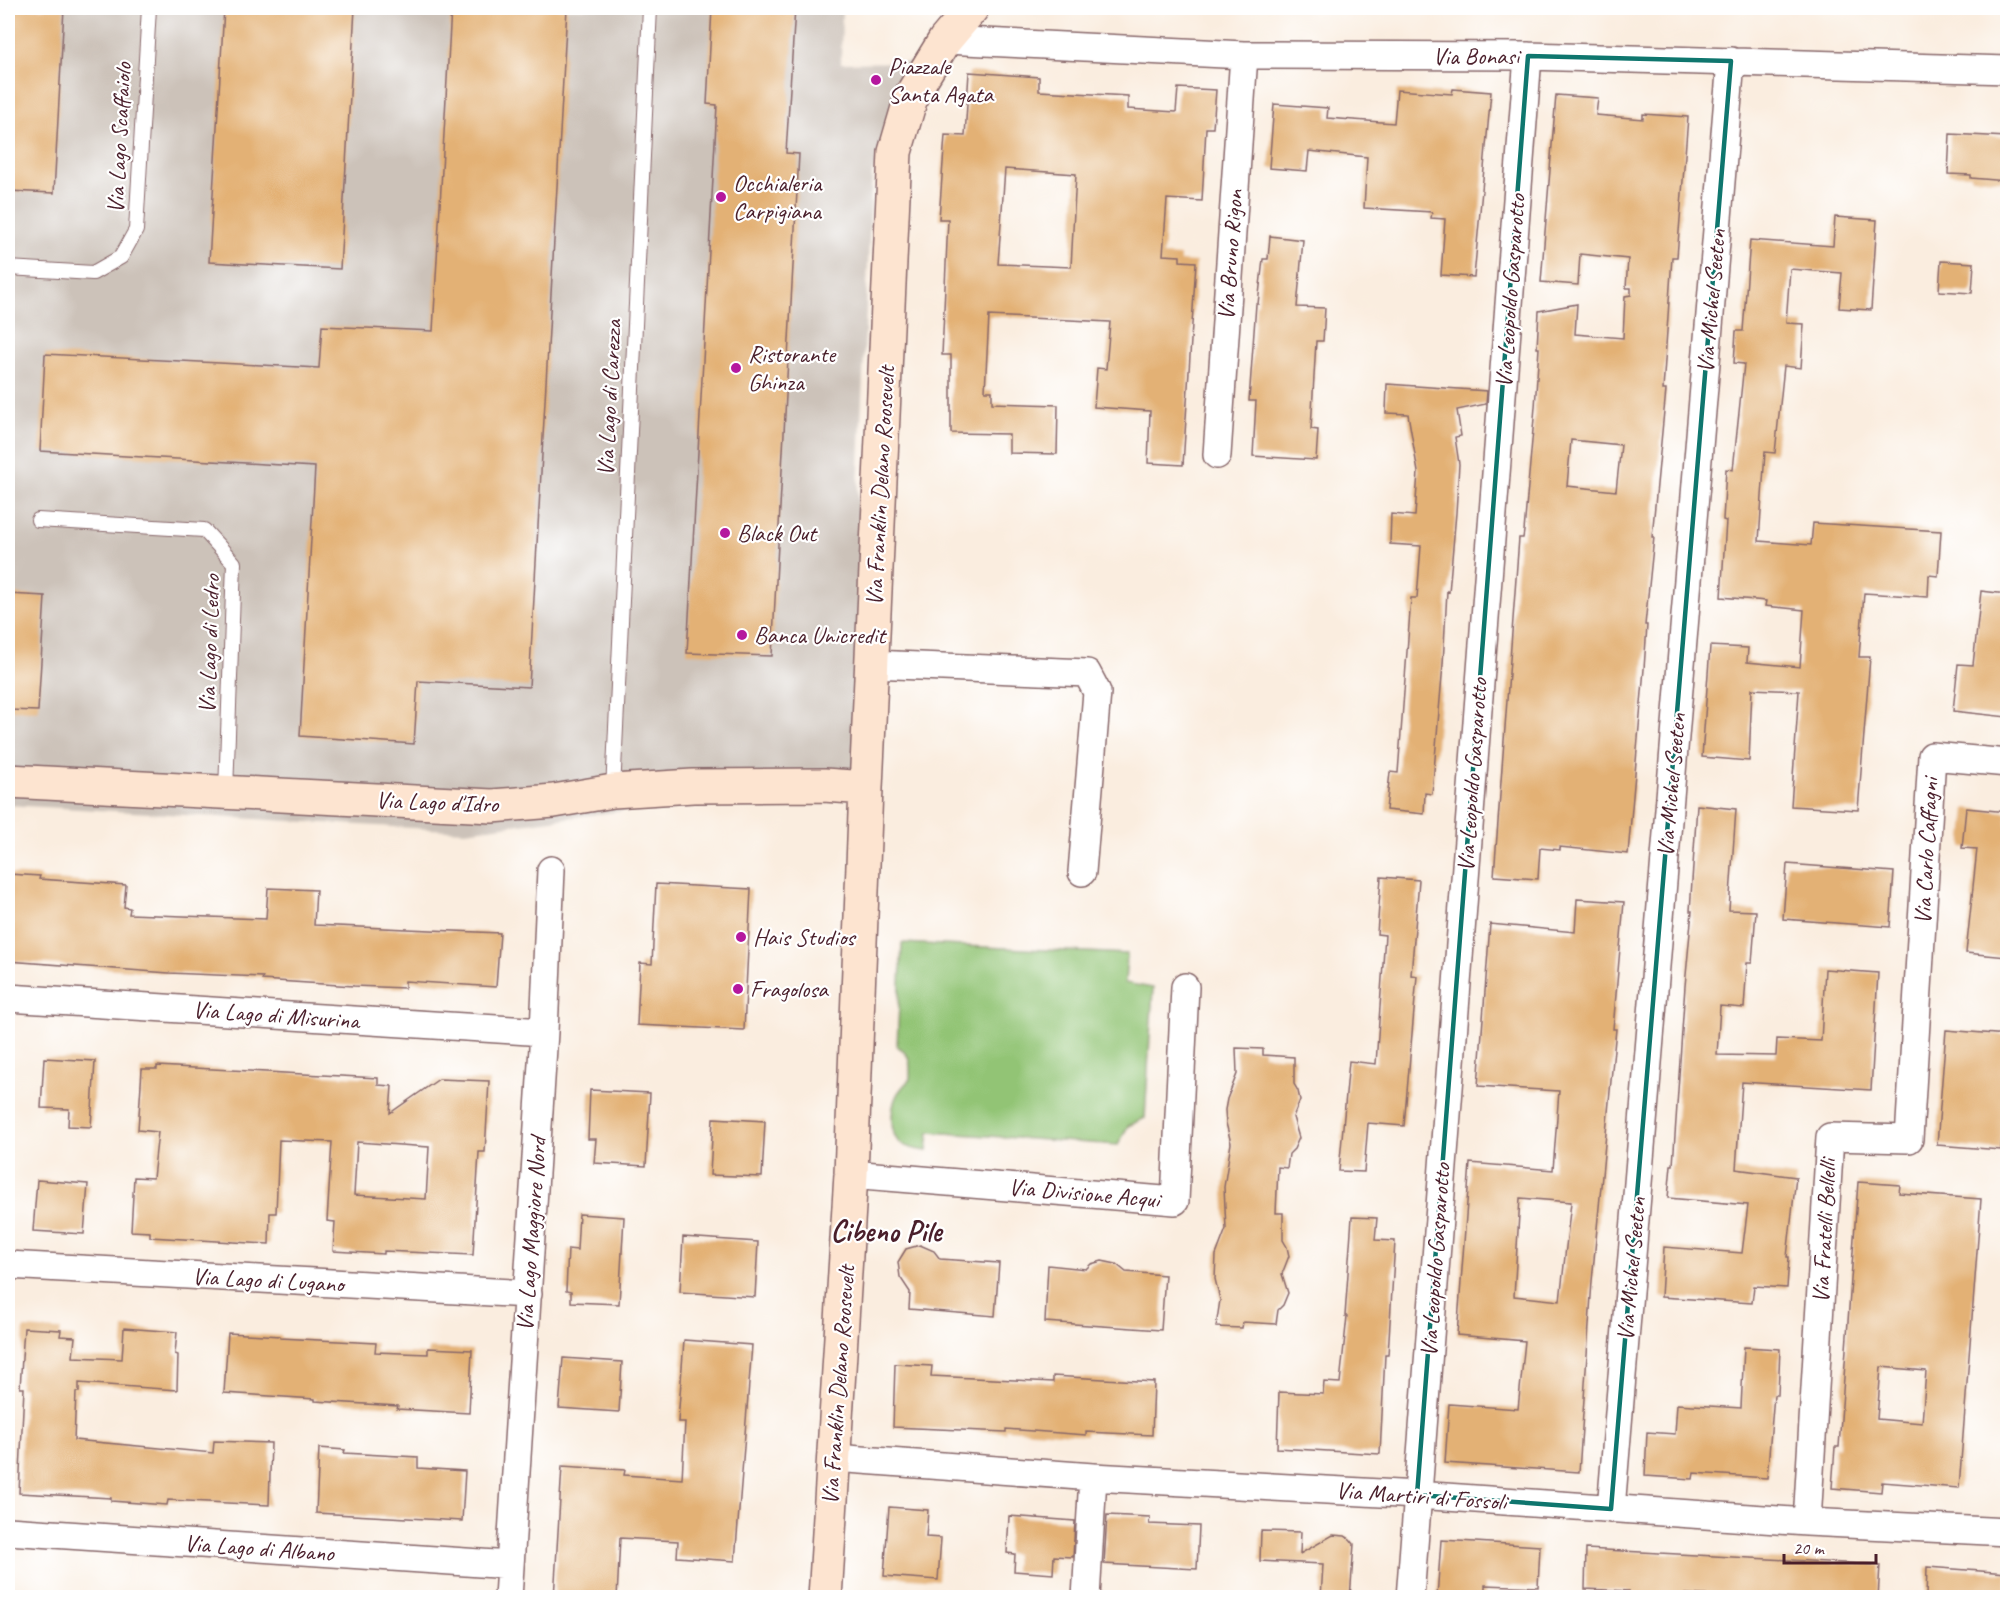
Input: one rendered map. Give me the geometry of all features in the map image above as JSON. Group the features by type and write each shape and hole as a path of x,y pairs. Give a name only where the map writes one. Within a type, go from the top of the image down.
{"main road":[{"name":"Via Franklin Delano Roosevelt","path":"825,1598 851,1174 895,152 912,94 945,40 972,8"},
{"name":"Via Lago d'Idro","path":"8,781 492,806 554,801 613,791 693,786 824,785 866,788"}],"street":[{"name":"Via Bonasi","path":"945,40 1244,55 1528,56 2007,70"},
{"name":"Via Bruno Rigon","path":"1216,454 1244,55"},
{"name":"Via Leopoldo Gasparotto","path":"1410,1598 1416,1495 1528,56"},
{"name":"Via Michel Seeten","path":"1611,1509 1731,61"},
{"path":"872,664 1087,673 1097,692 1082,872"},
{"name":"Via Carlo Caffagni","path":"1920,949 1932,756 2007,763"},
{"name":"Via Lago Maggiore Nord","path":"508,1598 544,1032 551,870"},
{"name":"Via Fratelli Bellelli","path":"1807,1522 1830,1137 1909,1139 1920,949"},
{"name":"Via Divisione Acqui","path":"851,1174 1175,1201 1185,987"},
{"name":"Via Lago di Misurina","path":"8,998 544,1032"},
{"name":"Via Lago di Lugano","path":"8,1265 528,1294"},
{"name":"Via Martiri di Fossoli","path":"834,1458 1093,1477 1416,1495 1807,1522 2007,1532"},
{"path":"1086,1598 1093,1477"},
{"name":"Via Lago di Albano","path":"8,1531 510,1565"}],"lane":[{"name":"Via Lago Scaffaiolo","path":"8,268 93,273 121,257 136,230 149,8"},
{"name":"Via Lago di Carezza","path":"613,791 650,8"},
{"name":"Via Lago di Ledro","path":"38,520 204,530 234,563 226,792"}],"highlighted area":[{"path":"1528,56 1731,61 1611,1509 1417,1495"}],"shaded area":[{"path":"8,8 842,8 841,63 917,62 872,173 858,489 866,788 824,785 465,831 8,805"}],"green space":[{"path":"902,943 1127,954 1125,983 1153,988 1145,1118 1128,1126 1118,1145 929,1132 927,1151 900,1143 896,1139 892,1126 893,1110 896,1096 910,1079 908,1056 897,1046"}],"building":[{"path":"8,8 64,8 54,193 8,191"},
{"path":"224,8 355,8 340,269 209,262"},
{"path":"451,8 567,8 529,687 418,681 414,744 300,736 315,467 40,451 45,354 319,368 322,326 433,331"},
{"path":"712,8 795,8 786,153 799,154 772,656 687,653 717,105 707,104"},
{"path":"969,72 1039,77 1039,91 1128,96 1128,109 1176,112 1178,88 1216,90 1213,128 1206,128 1202,201 1167,199 1163,255 1180,256 1180,261 1196,262 1183,465 1148,463 1150,411 1094,407 1097,368 1106,369 1110,322 989,316 985,391 992,391 992,403 1058,405 1057,454 1009,453 1009,434 951,433 951,355 942,355 948,219 939,219 945,135 965,136","holes":["1005,169 1076,174 1071,267 998,264"]},
{"path":"1453,89 1491,92 1474,277 1441,275 1445,219 1431,218 1432,212 1364,208 1367,157 1309,151 1307,171 1269,168 1274,104 1328,108 1327,118 1394,123 1397,90 1452,94"},
{"path":"1556,95 1598,98 1596,115 1643,119 1643,114 1688,117 1677,257 1672,257 1663,390 1666,390 1652,537 1654,537 1628,854 1560,847 1560,850 1540,848 1538,879 1494,876 1519,538 1523,538 1524,531 1535,407 1539,311 1577,304 1575,334 1623,338 1625,296 1631,295 1631,288 1626,288 1628,259 1580,254 1578,285 1541,282","holes":["1571,440 1621,445 1616,491 1567,486"]},
{"path":"1950,134 2007,137 2007,181 1948,174"},
{"path":"1835,217 1877,220 1871,310 1839,308 1842,273 1790,269 1786,323 1804,324 1801,368 1784,366 1775,453 1765,452 1759,541 1811,545 1813,523 1941,531 1938,576 1929,575 1928,597 1864,593 1859,657 1870,657 1858,810 1791,806 1799,691 1752,689 1749,761 1702,757 1710,646 1748,648 1747,662 1800,667 1804,610 1765,606 1766,601 1721,597 1726,521 1723,520 1726,469 1733,470 1744,364 1734,363 1736,331 1743,331 1750,240 1833,246"},
{"path":"1270,236 1303,240 1297,307 1325,308 1323,341 1316,341 1311,429 1318,430 1316,460 1253,456 1256,401 1249,401 1256,304 1258,304 1263,259 1268,259"},
{"path":"1941,261 1974,263 1972,293 1939,291"},
{"path":"1387,384 1487,391 1486,404 1457,410 1461,436 1455,437 1459,464 1456,513 1449,592 1447,591 1432,794 1425,793 1424,814 1386,810 1390,772 1398,773 1411,598 1417,598 1421,546 1390,544 1391,514 1415,516 1418,472 1408,414 1386,413"},
{"path":"1981,591 2007,594 2007,717 1953,711 1958,664 1973,665"},
{"path":"8,594 45,596 38,711 8,710"},
{"path":"1697,805 1736,809 1729,910 1756,911 1752,963 1747,963 1744,1008 1720,1006 1717,1055 1776,1056 1777,1039 1821,1041 1825,969 1878,973 1871,1090 1742,1082 1736,1169 1796,1177 1787,1257 1789,1257 1787,1288 1754,1286 1752,1303 1661,1297 1664,1247 1742,1253 1748,1205 1668,1198 1671,1165 1673,1165 1692,911 1690,911"},
{"path":"1966,808 2007,812 2007,957 1966,953 1977,849 1962,848"},
{"path":"1787,864 1894,872 1890,927 1783,919"},
{"path":"8,874 40,876 39,879 126,885 124,907 130,908 129,914 266,919 268,888 316,890 314,925 500,933 496,987 405,981 405,988 354,986 262,980 263,977 169,973 8,961"},
{"path":"1381,877 1419,880 1411,975 1417,976 1404,1126 1368,1123 1364,1172 1339,1171 1349,1061 1376,1064 1385,935 1377,934"},
{"path":"656,884 751,889 744,1030 637,1025 640,963 652,964"},
{"path":"1577,899 1624,902 1613,1029 1616,1029 1592,1281 1579,1472 1445,1463 1449,1404 1518,1409 1525,1341 1457,1335 1470,1163 1553,1170 1559,1091 1478,1086 1490,924 1575,932","holes":["1520,1198 1571,1202 1560,1301 1514,1296"]},
{"path":"1946,1030 2007,1035 2001,1150 1937,1145"},
{"path":"1236,1048 1263,1049 1263,1055 1294,1057 1294,1084 1300,1100 1293,1117 1299,1138 1289,1154 1287,1168 1278,1167 1276,1213 1283,1213 1283,1240 1289,1256 1282,1274 1288,1293 1278,1310 1276,1324 1243,1322 1242,1328 1216,1327 1220,1300 1215,1279 1216,1255 1226,1229 1224,1187 1231,1143 1225,1110 1237,1074"},
{"path":"44,1058 95,1061 91,1127 68,1126 69,1109 41,1108"},
{"path":"157,1066 378,1078 378,1085 392,1086 390,1113 439,1079 489,1081 485,1152 479,1152 473,1255 333,1251 335,1222 327,1221 332,1142 279,1140 276,1213 270,1213 269,1244 150,1237 150,1232 131,1231 134,1177 153,1178 158,1132 138,1130 142,1069 157,1069","holes":["357,1142 429,1147 426,1199 354,1195"]},
{"path":"590,1090 650,1093 646,1166 594,1163 596,1139 588,1139"},
{"path":"713,1118 765,1121 762,1177 710,1175"},
{"path":"37,1180 88,1184 84,1234 33,1231"},
{"path":"1858,1182 1900,1185 1899,1193 1981,1199 1959,1488 1882,1482 1881,1492 1832,1488 1835,1447 1839,1447","holes":["1881,1367 1926,1371 1922,1423 1877,1419"]},
{"path":"579,1214 624,1217 619,1304 571,1302 571,1292 566,1291 568,1249 577,1250"},
{"path":"1352,1217 1377,1218 1375,1240 1395,1241 1388,1355 1385,1355 1380,1454 1277,1448 1279,1392 1323,1394 1324,1382 1340,1383 1347,1316 1345,1316"},
{"path":"683,1237 758,1242 755,1297 680,1292"},
{"path":"920,1245 934,1251 940,1259 999,1263 995,1316 909,1309 910,1292 900,1277 898,1262 906,1249"},
{"path":"1102,1261 1116,1264 1126,1272 1165,1275 1161,1330 1045,1322 1048,1265 1086,1269 1091,1264"},
{"path":"24,1328 61,1330 60,1336 75,1337 73,1357 122,1359 124,1328 177,1332 175,1354 178,1355 177,1390 79,1383 79,1392 76,1392 74,1440 213,1453 214,1441 271,1443 269,1505 168,1500 167,1505 111,1501 111,1498 19,1493 24,1388 20,1388"},
{"path":"228,1333 376,1343 375,1352 428,1354 428,1348 472,1350 469,1413 397,1409 398,1406 224,1393"},
{"path":"684,1340 752,1345 735,1561 677,1557 678,1541 620,1538 617,1598 554,1598 562,1466 625,1470 624,1475 682,1479 685,1422 678,1422"},
{"path":"1744,1347 1780,1349 1778,1395 1774,1395 1767,1478 1694,1473 1693,1479 1645,1476 1647,1432 1675,1434 1677,1404 1741,1408"},
{"path":"563,1358 622,1362 619,1412 559,1408"},
{"path":"895,1364 932,1366 931,1376 1053,1382 1053,1376 1154,1382 1152,1435 1086,1432 1086,1435 1006,1429 1006,1432 893,1427"},
{"path":"319,1448 345,1450 344,1453 418,1457 418,1468 465,1471 462,1521 316,1513"},
{"path":"889,1507 928,1510 926,1537 941,1538 938,1580 884,1576"},
{"path":"1107,1515 1150,1517 1149,1524 1199,1526 1197,1569 1104,1564"},
{"path":"1009,1516 1075,1521 1073,1557 1054,1556 1053,1574 1014,1571 1015,1554 1007,1553"},
{"path":"1261,1531 1301,1532 1300,1554 1333,1535 1350,1539 1354,1544 1350,1598 1321,1598 1323,1564 1260,1561"},
{"path":"1441,1540 1540,1546 1538,1587 1485,1585 1485,1598 1437,1598"},
{"path":"1586,1549 1880,1565 1878,1598 1749,1598 1686,1594 1686,1598 1628,1598 1629,1591 1585,1589"},
{"path":"1927,1567 2007,1573 2007,1598 1926,1598"}],"place":[{"name":"Piazzale Santa Agata","path":"876,80"},
{"name":"Occhialeria Carpigiana","path":"721,197"},
{"name":"Ristorante Ghinza","path":"736,368"},
{"name":"Black Out","path":"725,533"},
{"name":"Banca Unicredit","path":"742,635"},
{"name":"Hais Studios","path":"741,937"},
{"name":"Fragolosa","path":"738,989"}],"district":[{"name":"Cibeno Pile","path":"886,1231"}]}
